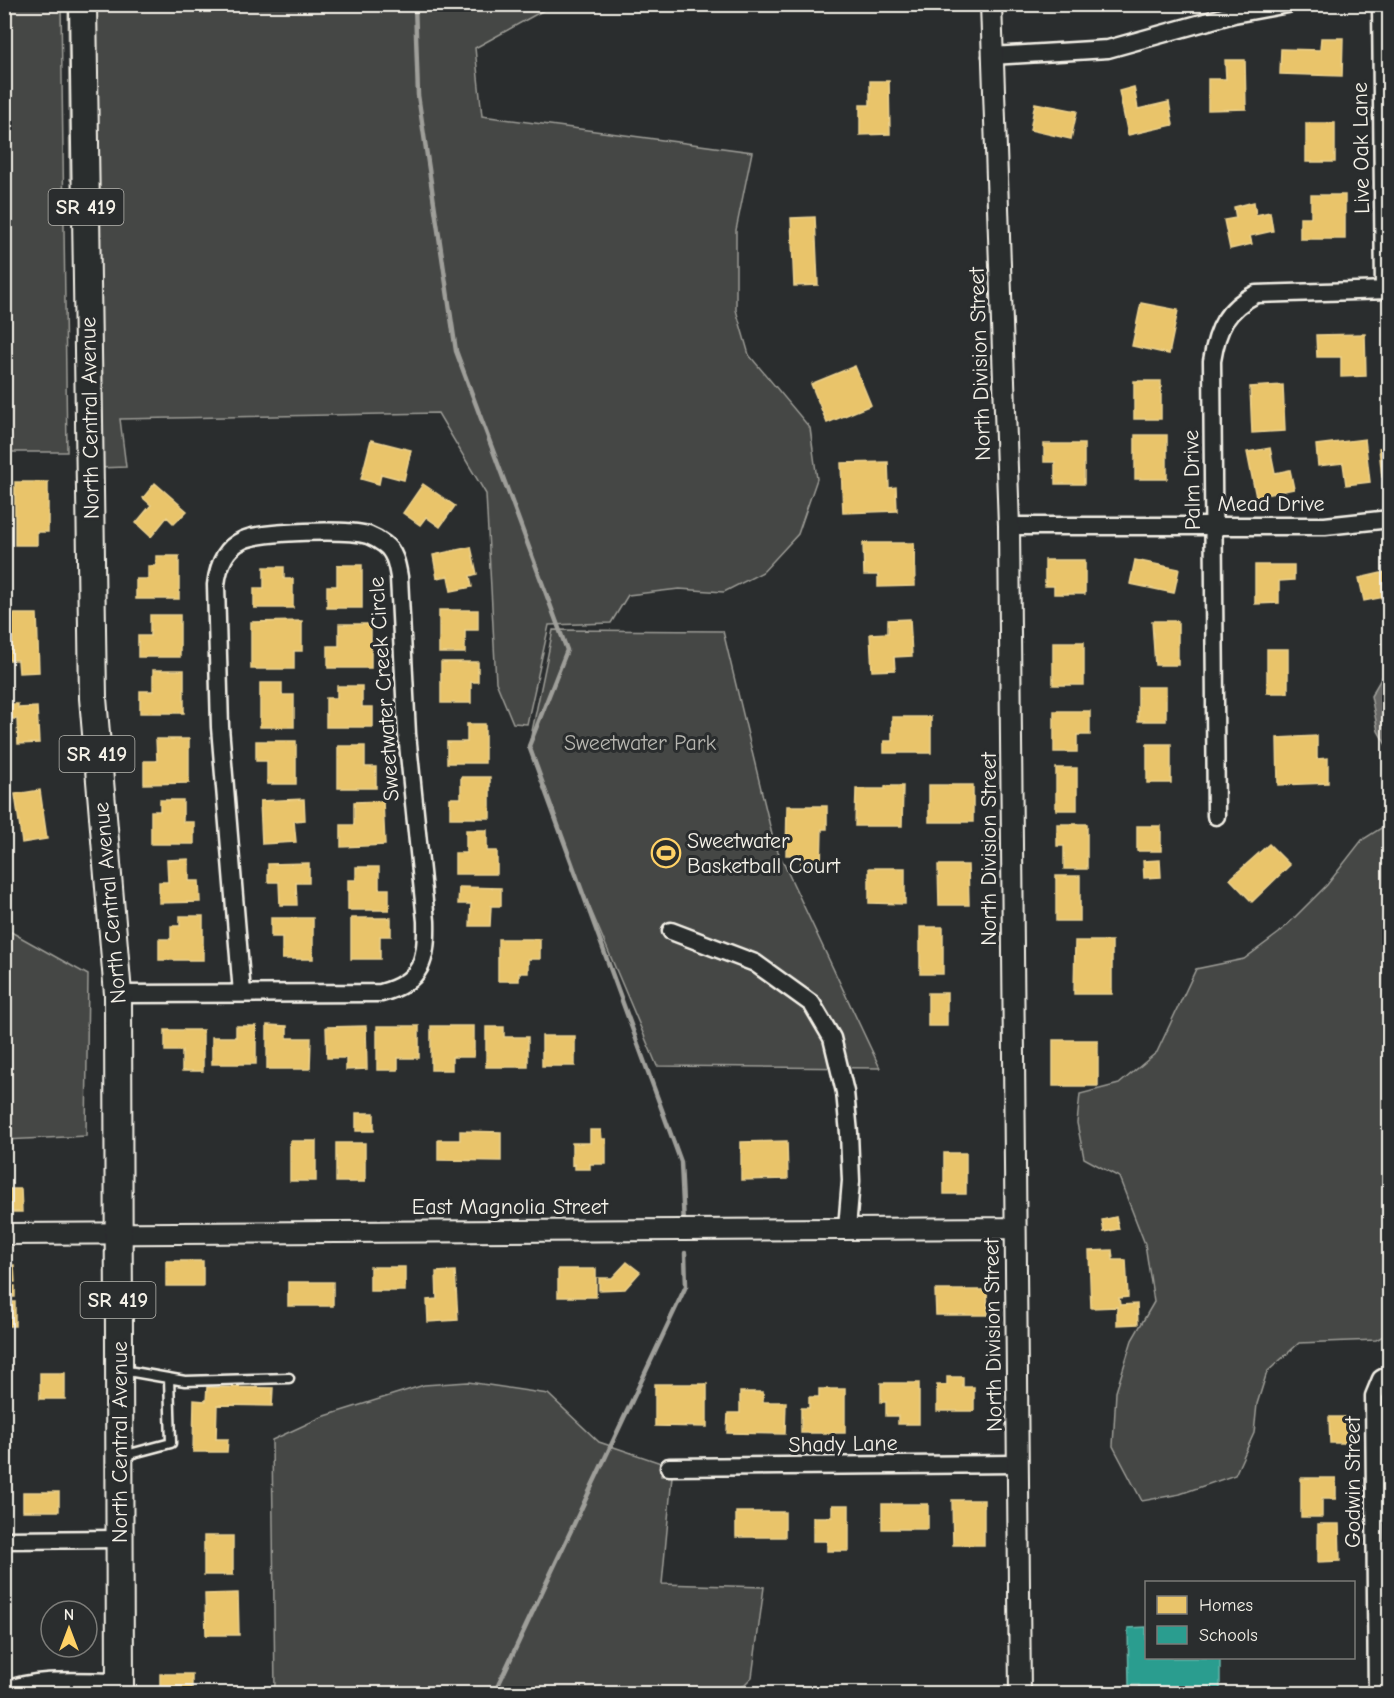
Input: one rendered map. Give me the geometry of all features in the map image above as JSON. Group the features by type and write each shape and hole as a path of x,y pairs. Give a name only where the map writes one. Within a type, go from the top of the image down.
{"main road":[{"name":"North Central Avenue","path":"83,4 93,698 118,994 120,1688"}],"street":[{"name":"North Division Street","path":"991,4 1009,526 1020,1694"},
{"path":"991,56 1108,49 1234,14 1288,4"},
{"name":"Live Oak Lane","path":"1381,4 1387,290"},
{"name":"Palm Drive","path":"1216,816 1212,361 1216,337 1227,316 1239,302 1256,294 1387,290"},
{"name":"Mead Drive","path":"1009,526 1326,526 1389,519"},
{"name":"Sweetwater Creek Circle","path":"118,994 381,993 399,988 413,977 423,961 427,944 426,921 407,734 399,577 395,559 387,546 370,536 262,534 241,540 228,551 218,567 216,585 220,728 242,993"},
{"path":"671,932 755,963 812,1004 832,1038 845,1092 851,1181 847,1228"},
{"name":"East Magnolia Street","path":"4,1234 118,1231 1015,1228"},
{"name":"Godwin Street","path":"1377,1694 1374,1396 1385,1376"},
{"name":"Shady Lane","path":"669,1467 1017,1464"},
{"path":"4,1540 120,1539"},
{"path":"4,1691 17,1686 48,1682 120,1688"}],"lane":[{"path":"118,1369 185,1381 289,1378"},
{"path":"119,1456 171,1443 169,1378"}],"green space":[{"path":"4,5 61,5 67,452 5,452"},
{"path":"68,5 75,5 75,181 70,180"},
{"path":"90,5 553,5 475,48 482,116 752,152 736,230 736,310 749,355 810,428 817,479 798,534 763,572 724,592 679,589 628,595 611,623 549,625 527,724 513,723 496,682 486,494 438,413 120,419 126,467 97,468"},
{"name":"Sweetwater Park","path":"553,630 723,631 774,843 880,1068 657,1066 579,882 529,746"},
{"path":"1389,823 1389,1333 1376,1340 1299,1343 1267,1372 1257,1404 1254,1433 1235,1475 1180,1494 1142,1501 1113,1446 1116,1392 1132,1340 1154,1302 1145,1244 1119,1177 1084,1158 1077,1123 1080,1094 1119,1084 1157,1052 1196,969 1244,959 1279,933 1327,885 1362,840"},
{"path":"4,928 88,975 86,1136 5,1140"},
{"path":"468,1382 548,1394 599,1442 661,1463 661,1476 672,1476 662,1584 764,1587 752,1677 735,1694 275,1693 272,1440 322,1417 424,1385"}],"shaded area":[{"path":"1389,665 1389,750 1378,731 1371,696"}],"building: Homes":[{"path":"1321,38 1343,38 1342,76 1280,74 1281,49 1320,50"},
{"path":"1225,60 1245,60 1246,109 1208,110 1208,79 1226,79"},
{"path":"870,81 889,81 890,134 860,135 860,105 870,105"},
{"path":"1134,87 1138,109 1169,102 1173,125 1128,135 1119,91"},
{"path":"1035,103 1077,111 1071,139 1030,130"},
{"path":"1306,123 1335,123 1335,162 1306,162"},
{"path":"1311,195 1345,195 1345,239 1300,239 1300,217 1311,217"},
{"path":"1254,202 1256,215 1270,212 1273,231 1250,236 1252,244 1230,249 1224,220 1236,218 1234,207"},
{"path":"815,217 818,285 794,286 791,218"},
{"path":"1141,303 1178,310 1169,354 1132,346"},
{"path":"1365,334 1366,376 1341,377 1341,357 1317,357 1316,335"},
{"path":"855,366 871,405 827,423 811,384"},
{"path":"1134,381 1161,381 1161,419 1134,419"},
{"path":"1283,385 1285,431 1252,433 1250,387"},
{"path":"1135,435 1167,435 1167,479 1135,479"},
{"path":"1365,439 1370,482 1346,485 1343,463 1318,466 1316,445"},
{"path":"371,440 411,450 404,480 381,474 379,484 361,479"},
{"path":"1044,444 1084,444 1084,484 1055,484 1055,462 1044,462"},
{"path":"1390,447 1390,477 1382,477 1379,448"},
{"path":"1270,448 1275,473 1290,470 1294,489 1256,497 1247,452"},
{"path":"888,462 889,488 896,487 897,511 843,513 841,463"},
{"path":"15,482 48,482 48,532 37,532 37,545 15,545"},
{"path":"155,483 187,511 174,524 167,517 151,537 136,523 151,505 143,498"},
{"path":"423,484 455,506 440,527 426,517 420,525 403,513"},
{"path":"863,543 914,543 915,586 878,587 878,575 864,575"},
{"path":"471,547 477,574 470,576 472,587 451,591 448,576 437,578 433,555"},
{"path":"156,556 179,556 179,599 136,599 136,579 148,579 148,566 156,566"},
{"path":"1045,560 1085,560 1085,594 1054,594 1054,586 1045,586"},
{"path":"1135,560 1179,569 1174,593 1130,584"},
{"path":"337,565 362,565 362,608 327,608 327,586 337,586"},
{"path":"1255,565 1294,565 1294,580 1279,581 1279,603 1255,604"},
{"path":"264,567 284,567 284,579 293,579 293,608 254,608 254,588 264,588"},
{"path":"1390,571 1390,596 1364,601 1359,578"},
{"path":"439,610 478,610 478,630 465,630 465,653 439,653"},
{"path":"13,614 37,614 39,672 19,673 18,660 4,660 4,625 13,624"},
{"path":"150,615 180,615 180,657 138,657 138,636 150,636"},
{"path":"910,619 912,656 894,657 895,670 872,671 870,634 888,633 888,620"},
{"path":"302,621 302,651 294,651 294,669 251,669 251,622"},
{"path":"1152,621 1178,621 1178,665 1155,665"},
{"path":"339,624 371,624 371,668 328,668 328,646 339,646"},
{"path":"1053,642 1084,642 1084,685 1053,685"},
{"path":"1267,649 1288,649 1288,693 1267,693"},
{"path":"441,662 478,662 478,682 471,682 471,703 441,703"},
{"path":"153,670 184,670 184,713 140,713 140,691 153,691"},
{"path":"260,683 282,683 282,695 294,695 294,727 260,727"},
{"path":"337,686 362,686 362,707 373,707 373,727 326,727 326,698 337,698"},
{"path":"1138,687 1166,687 1166,721 1138,721"},
{"path":"6,704 18,704 18,708 37,707 39,743 18,744 17,719 7,719"},
{"path":"1054,711 1090,711 1090,735 1077,735 1077,752 1054,752"},
{"path":"892,717 931,717 931,753 884,753 884,741 892,741"},
{"path":"467,724 485,724 485,763 447,763 447,742 467,742"},
{"path":"1317,736 1317,759 1328,758 1328,783 1278,785 1277,738"},
{"path":"156,739 189,739 189,783 144,784 144,761 157,761"},
{"path":"256,741 296,741 296,784 267,784 267,761 256,761"},
{"path":"1147,744 1171,744 1171,783 1147,783"},
{"path":"338,746 365,746 365,767 376,767 376,788 338,788"},
{"path":"1056,768 1077,768 1077,810 1056,810"},
{"path":"461,777 490,777 490,818 450,818 450,798 461,798"},
{"path":"929,785 973,785 973,822 929,822"},
{"path":"885,786 903,786 902,826 855,826 856,789 885,789"},
{"path":"40,790 47,839 22,843 15,794"},
{"path":"304,799 305,820 294,821 296,842 262,844 260,801"},
{"path":"160,800 183,800 183,822 194,822 194,844 151,844 151,811 160,811"},
{"path":"383,801 385,845 341,847 341,825 354,825 354,802"},
{"path":"787,806 827,806 827,829 822,829 821,868 801,868 801,855 786,855"},
{"path":"1057,824 1087,824 1087,869 1064,869 1064,846 1057,846"},
{"path":"1137,826 1161,826 1161,851 1137,851"},
{"path":"466,830 487,830 487,851 497,851 497,874 455,874 455,853 466,853"},
{"path":"1269,844 1290,865 1252,902 1230,879"},
{"path":"189,859 189,881 199,881 200,902 159,903 159,882 168,882 167,860"},
{"path":"1160,860 1161,877 1144,878 1143,861"},
{"path":"309,863 309,883 296,883 297,905 280,905 279,882 268,882 268,864"},
{"path":"938,865 968,865 969,905 939,905"},
{"path":"356,867 379,867 379,889 389,889 389,910 348,910 348,880 356,880"},
{"path":"869,868 905,868 905,904 869,903"},
{"path":"1056,876 1080,876 1080,921 1056,921"},
{"path":"459,887 501,888 501,906 491,906 490,926 470,926 471,904 458,904"},
{"path":"180,916 203,916 203,960 159,960 159,939 171,939 171,926 180,926"},
{"path":"271,918 313,918 313,959 282,959 282,937 271,937"},
{"path":"351,918 391,918 391,936 380,936 380,959 351,959"},
{"path":"920,927 943,927 943,974 920,974"},
{"path":"498,939 540,939 540,959 528,959 528,973 519,973 519,981 498,981"},
{"path":"1075,941 1112,941 1112,994 1074,994"},
{"path":"928,993 947,993 947,1026 928,1026"},
{"path":"267,1025 287,1026 287,1038 311,1038 310,1069 267,1069"},
{"path":"236,1026 256,1026 256,1064 212,1064 212,1037 236,1037"},
{"path":"366,1026 367,1069 346,1070 346,1058 327,1058 326,1027"},
{"path":"377,1026 419,1026 419,1058 398,1058 398,1070 377,1070"},
{"path":"431,1026 474,1026 474,1057 452,1057 452,1070 431,1070"},
{"path":"486,1027 504,1027 504,1037 528,1037 528,1067 486,1067"},
{"path":"165,1030 203,1030 203,1071 182,1071 182,1051 165,1051"},
{"path":"542,1036 575,1036 575,1066 542,1066"},
{"path":"1053,1040 1098,1040 1098,1086 1053,1086"},
{"path":"356,1113 374,1113 374,1131 356,1131"},
{"path":"590,1130 601,1130 602,1139 606,1139 606,1164 590,1164 590,1169 575,1169 575,1164 572,1165 572,1143 590,1143"},
{"path":"460,1131 501,1132 501,1161 438,1160 438,1140 460,1140"},
{"path":"290,1141 316,1141 316,1181 290,1181"},
{"path":"787,1141 788,1179 741,1180 741,1142"},
{"path":"336,1143 365,1143 365,1182 336,1182"},
{"path":"944,1153 966,1153 966,1194 944,1194"},
{"path":"4,1189 21,1189 22,1212 4,1212"},
{"path":"1116,1217 1119,1229 1104,1232 1102,1220"},
{"path":"1112,1250 1113,1260 1126,1260 1128,1297 1119,1298 1120,1305 1137,1304 1138,1324 1117,1325 1117,1307 1091,1308 1089,1251"},
{"path":"166,1261 203,1261 203,1286 166,1286"},
{"path":"627,1262 640,1272 625,1289 599,1290 599,1278 612,1278"},
{"path":"4,1265 14,1265 15,1282 11,1282 11,1286 15,1286 15,1297 11,1297 11,1302 15,1302 15,1326 4,1326"},
{"path":"370,1267 405,1267 405,1291 370,1291"},
{"path":"558,1269 596,1269 596,1297 558,1297"},
{"path":"455,1271 458,1320 428,1322 427,1300 437,1299 436,1272"},
{"path":"288,1282 333,1282 333,1306 288,1306"},
{"path":"935,1290 987,1290 988,1315 936,1315"},
{"path":"40,1373 65,1373 65,1399 40,1399"},
{"path":"947,1377 963,1377 963,1387 974,1387 974,1411 937,1411 937,1385 947,1385"},
{"path":"881,1383 919,1383 919,1424 898,1424 898,1416 886,1416 886,1402 881,1402"},
{"path":"655,1384 707,1384 707,1427 655,1426"},
{"path":"207,1387 273,1388 272,1406 217,1405 216,1439 228,1439 227,1452 193,1452 194,1400 206,1401"},
{"path":"819,1389 845,1389 845,1433 801,1433 801,1408 809,1408 809,1397 819,1397"},
{"path":"740,1392 763,1392 763,1402 786,1402 785,1434 727,1433 728,1413 740,1413"},
{"path":"1329,1417 1346,1417 1347,1443 1330,1443"},
{"path":"1301,1478 1336,1478 1336,1499 1322,1499 1322,1517 1301,1517"},
{"path":"23,1492 59,1492 59,1511 23,1511"},
{"path":"952,1500 984,1500 984,1545 953,1545"},
{"path":"882,1504 928,1504 928,1529 882,1529"},
{"path":"832,1505 849,1505 849,1551 827,1551 827,1541 813,1541 813,1517 832,1517"},
{"path":"736,1512 785,1512 785,1537 736,1537"},
{"path":"1318,1524 1339,1524 1340,1561 1318,1562"},
{"path":"204,1536 233,1536 233,1575 204,1575"},
{"path":"238,1593 239,1635 206,1635 205,1594"},
{"path":"160,1674 192,1674 192,1694 160,1694"}],"building: Schools":[{"path":"1145,1627 1145,1659 1220,1659 1220,1694 1139,1694 1139,1685 1129,1685 1128,1628"}],"waterway":[{"path":"415,4 418,95 456,351 567,650 529,746 681,1162 684,1225"},
{"path":"494,1694 686,1286 685,1253"}],"place":[{"name":"Sweetwater Basketball Court","path":"666,853"}]}
